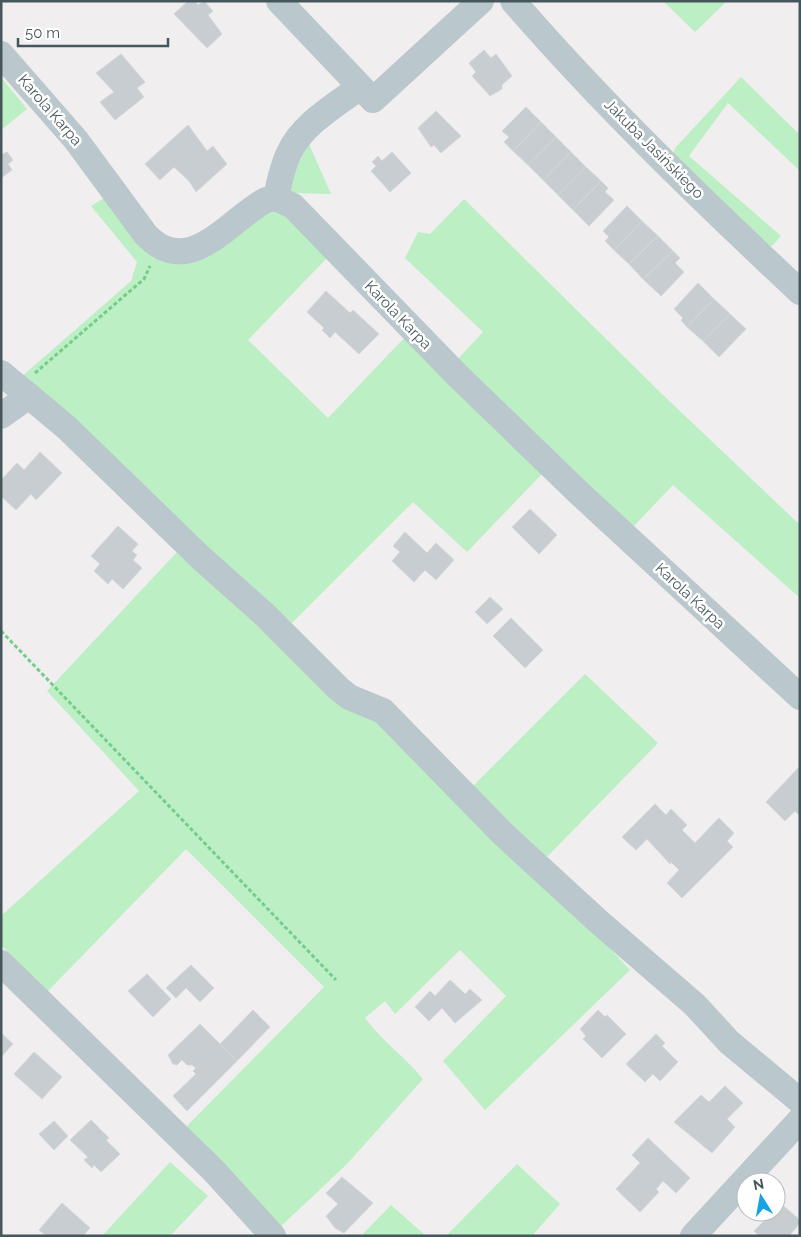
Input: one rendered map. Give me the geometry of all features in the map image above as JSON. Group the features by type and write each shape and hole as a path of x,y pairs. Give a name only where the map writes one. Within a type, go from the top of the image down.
{"street":[{"path":"279,1 367,94"},
{"path":"276,198 284,165 290,151 298,138 312,124 367,94 481,1"},
{"name":"Jakuba Jasińskiego","path":"513,1 631,126 732,228 800,292"},
{"name":"Karola Karpa","path":"1,54 76,140 146,235 156,245 166,250 177,252 200,247 259,204 276,198 292,206 463,381 578,492 800,697"},
{"path":"1,416 16,385 66,427 338,688 350,697 383,711 502,832 599,922 695,1005 799,1115 693,1236"},
{"path":"1,963 214,1171 272,1236"}],"path":[{"path":"16,385 144,279 150,268 150,262"},
{"path":"1,631 336,980"}],"green space":[{"path":"663,1 727,1 695,32"},
{"path":"1,77 27,109 1,130"},
{"path":"741,77 800,135 800,171 728,103 689,156 781,236 772,246 754,238 672,158 675,148"},
{"path":"309,144 331,194 289,193 293,173"},
{"path":"109,195 151,250 266,211 281,208 327,258 248,340 328,418 406,336 542,474 467,552 413,502 292,623 20,378 131,281 137,262 91,206"},
{"path":"464,199 663,395 800,525 800,598 673,485 633,527 457,360 483,332 405,258 418,232 430,234"},
{"path":"177,552 286,652 378,722 594,931 630,970 485,1110 443,1061 506,996 460,950 395,1014 385,1001 365,1018 423,1079 347,1164 277,1230 186,1127 324,987 186,849 47,992 1,945 1,916 139,791 47,691"},
{"path":"585,674 658,743 545,859 472,787"},
{"path":"170,1162 208,1196 170,1236 102,1236"},
{"path":"517,1164 560,1204 532,1236 446,1236"},
{"path":"391,1205 426,1236 361,1236"}],"building":[{"path":"188,1 195,1 198,5 204,1 213,11 208,15 222,34 207,48 174,14"},
{"path":"484,50 491,58 496,54 512,76 502,85 502,89 490,96 472,76 476,72 469,63"},
{"path":"121,54 145,82 137,88 144,97 115,120 100,102 114,92 96,73"},
{"path":"526,107 541,122 513,151 504,142 509,137 502,131"},
{"path":"436,111 461,136 441,153 434,145 431,147 418,128"},
{"path":"541,122 556,137 528,165 513,151"},
{"path":"188,125 207,151 213,146 227,164 196,192 189,181 174,167 160,180 145,164"},
{"path":"556,137 571,152 543,180 528,165"},
{"path":"7,152 13,160 8,164 12,170 1,178 1,155"},
{"path":"392,152 411,173 390,192 371,171 376,166 372,162 378,156 382,161"},
{"path":"571,152 586,167 558,195 543,180"},
{"path":"586,167 601,181 573,210 558,195"},
{"path":"601,181 608,188 605,192 614,200 589,226 573,210"},
{"path":"627,206 642,221 614,250 605,241 609,237 603,231"},
{"path":"642,221 658,236 629,264 614,250"},
{"path":"658,236 673,251 643,279 629,264"},
{"path":"673,251 680,258 675,263 684,272 661,296 643,279"},
{"path":"698,283 714,299 687,327 681,320 683,318 674,309"},
{"path":"326,291 350,313 353,310 379,334 359,354 335,332 330,338 322,330 324,328 307,312"},
{"path":"714,299 730,314 703,341 687,327"},
{"path":"730,314 746,329 719,357 703,341"},
{"path":"40,452 62,473 36,500 31,494 16,510 1,496 1,480 17,463 24,470"},
{"path":"530,509 557,535 539,554 512,527"},
{"path":"118,526 138,544 132,551 137,555 133,560 142,568 123,589 112,579 108,584 94,571 100,564 91,556"},
{"path":"405,532 427,553 436,543 454,560 436,580 425,570 414,582 392,561 400,552 393,546"},
{"path":"490,597 503,609 487,624 475,612"},
{"path":"511,618 543,650 525,668 493,636"},
{"path":"800,766 800,816 795,811 785,821 766,802"},
{"path":"655,804 666,815 671,809 687,825 682,830 695,843 719,818 734,833 727,841 733,847 682,898 667,883 679,870 671,862 670,864 647,839 636,850 622,837"},
{"path":"191,965 214,988 200,1002 186,988 176,998 166,988"},
{"path":"147,974 171,999 153,1017 128,991"},
{"path":"450,980 465,994 470,989 482,1000 455,1023 442,1008 429,1021 415,1007 430,991 435,996"},
{"path":"253,1010 270,1027 237,1061 220,1044"},
{"path":"598,1010 605,1017 607,1015 626,1034 602,1058 583,1039 586,1036 580,1029"},
{"path":"200,1024 237,1061 187,1111 173,1096 196,1074 193,1071 196,1068 192,1065 187,1065 182,1060 177,1065 173,1064 168,1055"},
{"path":"1,1033 13,1044 1,1057"},
{"path":"656,1034 665,1043 662,1046 678,1062 660,1081 653,1074 645,1082 626,1064"},
{"path":"34,1052 62,1077 42,1099 14,1074"},
{"path":"725,1086 743,1103 727,1119 735,1127 712,1153 674,1122 701,1095 709,1102"},
{"path":"91,1120 109,1138 106,1140 120,1154 101,1172 94,1165 92,1168 84,1160 88,1157 70,1140"},
{"path":"54,1121 68,1136 54,1150 39,1134"},
{"path":"648,1138 690,1178 676,1193 663,1181 656,1189 659,1192 640,1212 616,1189 640,1163 632,1155"},
{"path":"342,1177 373,1203 344,1233 335,1228 326,1216 338,1204 326,1193"},
{"path":"62,1203 90,1228 83,1236 46,1236 39,1230"},
{"path":"786,1208 800,1220 800,1223 789,1236 759,1236 754,1231 763,1222 786,1222"}]}
